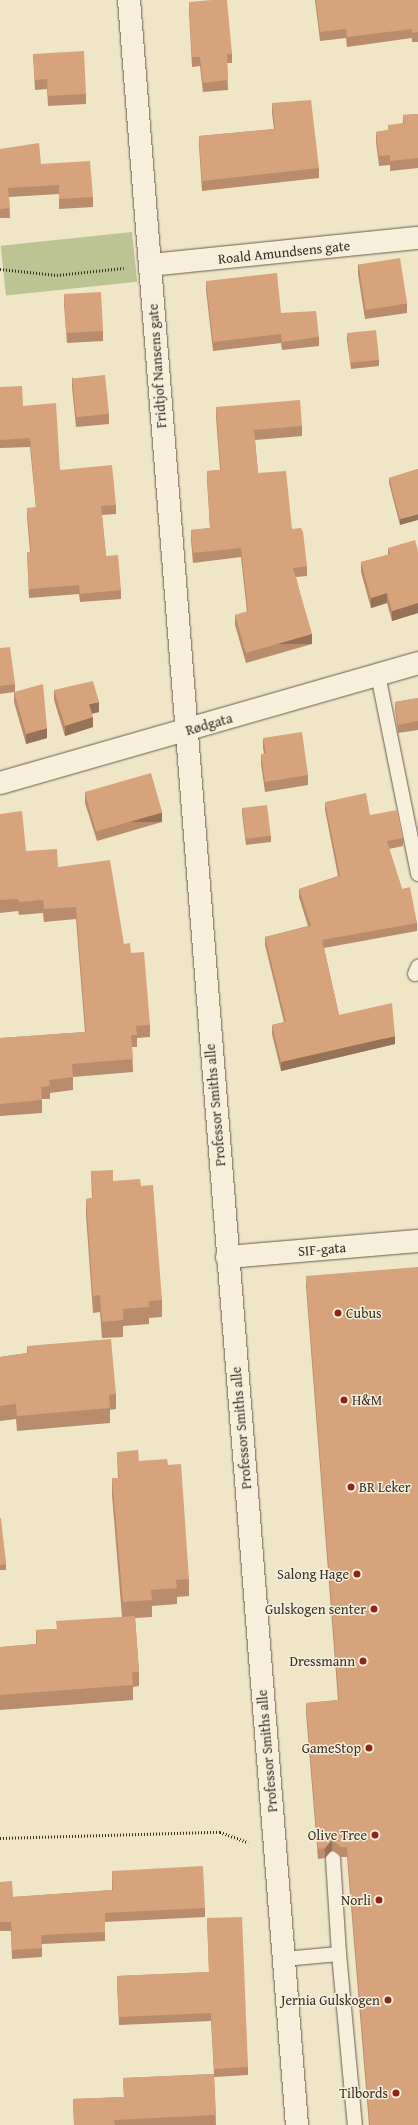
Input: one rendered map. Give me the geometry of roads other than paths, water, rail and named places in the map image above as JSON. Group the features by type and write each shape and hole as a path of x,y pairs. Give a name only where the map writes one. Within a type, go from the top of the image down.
{"street":[{"name":"Fridtjof Nansens gate","path":"129,0 185,732"},
{"name":"Roald Amundsens gate","path":"150,265 418,238"},
{"name":"Rødgata","path":"0,782 185,732 418,663"},
{"name":"Professor Smiths alle","path":"185,732 297,2125"},
{"name":"SIF-gata","path":"227,1257 418,1241"}],"lane":[{"path":"378,675 418,874"},
{"path":"333,1858 339,1954 355,2125"},
{"path":"284,1959 339,1954"}],"place":[{"name":"Cubus","path":"338,1313"},
{"name":"H&M","path":"344,1400"},
{"name":"BR Leker","path":"351,1487"},
{"name":"Salong Hage","path":"357,1574"},
{"name":"Gulskogen senter","path":"374,1609"},
{"name":"Dressmann","path":"363,1661"},
{"name":"GameStop","path":"369,1748"},
{"name":"Olive Tree","path":"375,1835"},
{"name":"Norli","path":"379,1900"},
{"name":"Jernia Gulskogen","path":"388,2000"},
{"name":"Tilbords","path":"396,2093"}]}
